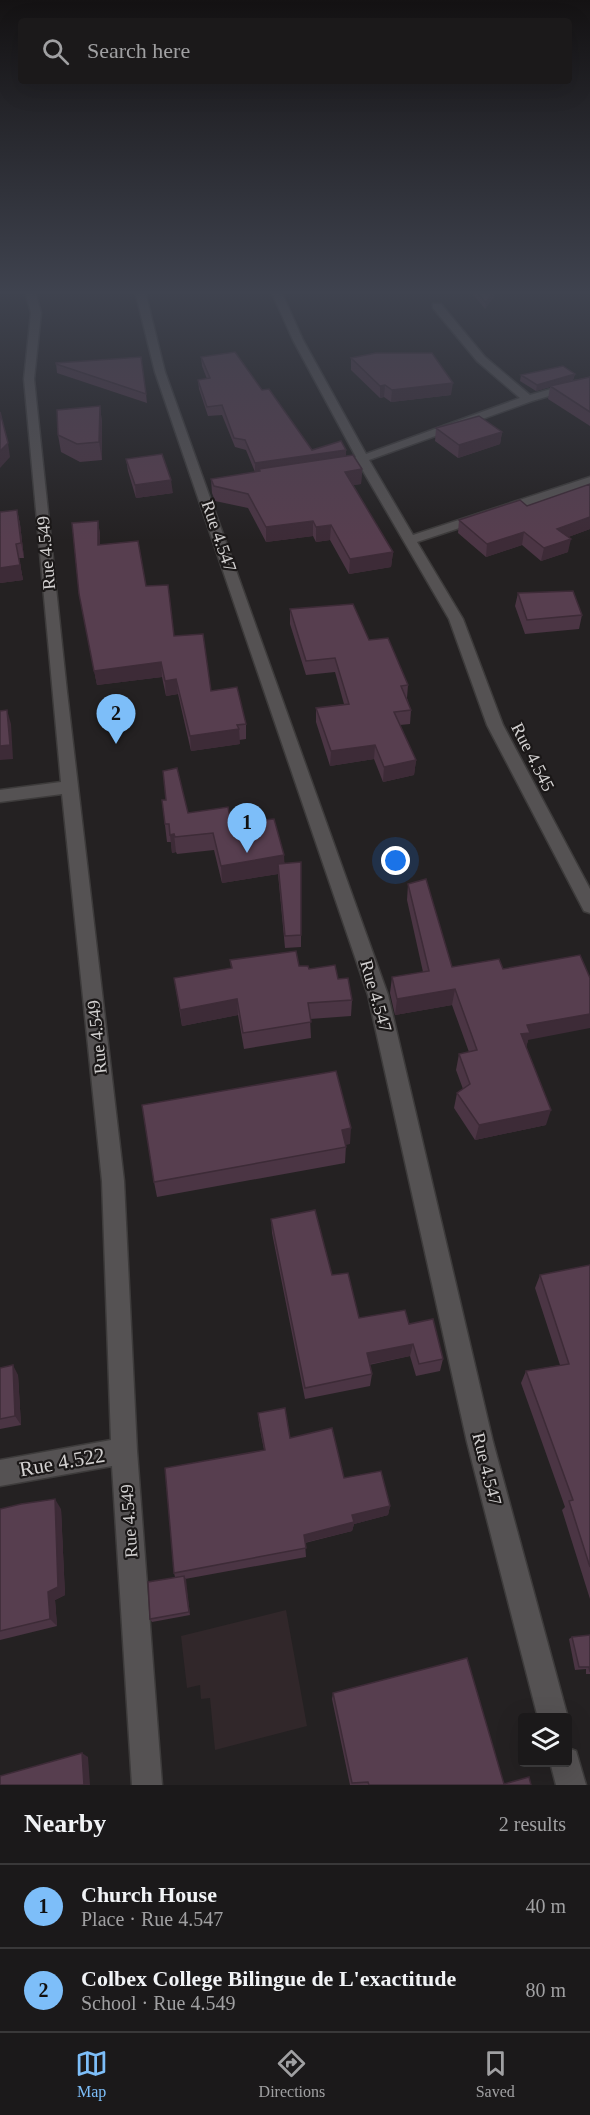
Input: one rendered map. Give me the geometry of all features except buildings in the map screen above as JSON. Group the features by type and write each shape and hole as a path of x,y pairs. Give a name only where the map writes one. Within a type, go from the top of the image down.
{"street":[{"name":"Rue 4.549","path":"29,374 69,786 113,1181 124,1451 147,1785"},
{"name":"Rue 4.547","path":"161,374 207,485 378,995 480,1442 552,1713"},
{"name":"Rue 4.545","path":"317,374 363,460 456,619 495,725 590,906"},
{"path":"499,374 528,399"},
{"path":"338,466 363,460 390,447 528,399 590,381"},
{"path":"410,540 590,481"},
{"path":"0,796 69,786"},
{"name":"Rue 4.522","path":"0,1473 124,1451"},
{"path":"566,1767 571,1785"}],"shaded area":[{"path":"286,1610 307,1726 215,1750 210,1698 201,1699 200,1685 187,1688 181,1636"}],"place":[{"name":"Colbex College Bilingue de L'exactitude","path":"116,744"},
{"name":"Church House","path":"247,853"}]}
